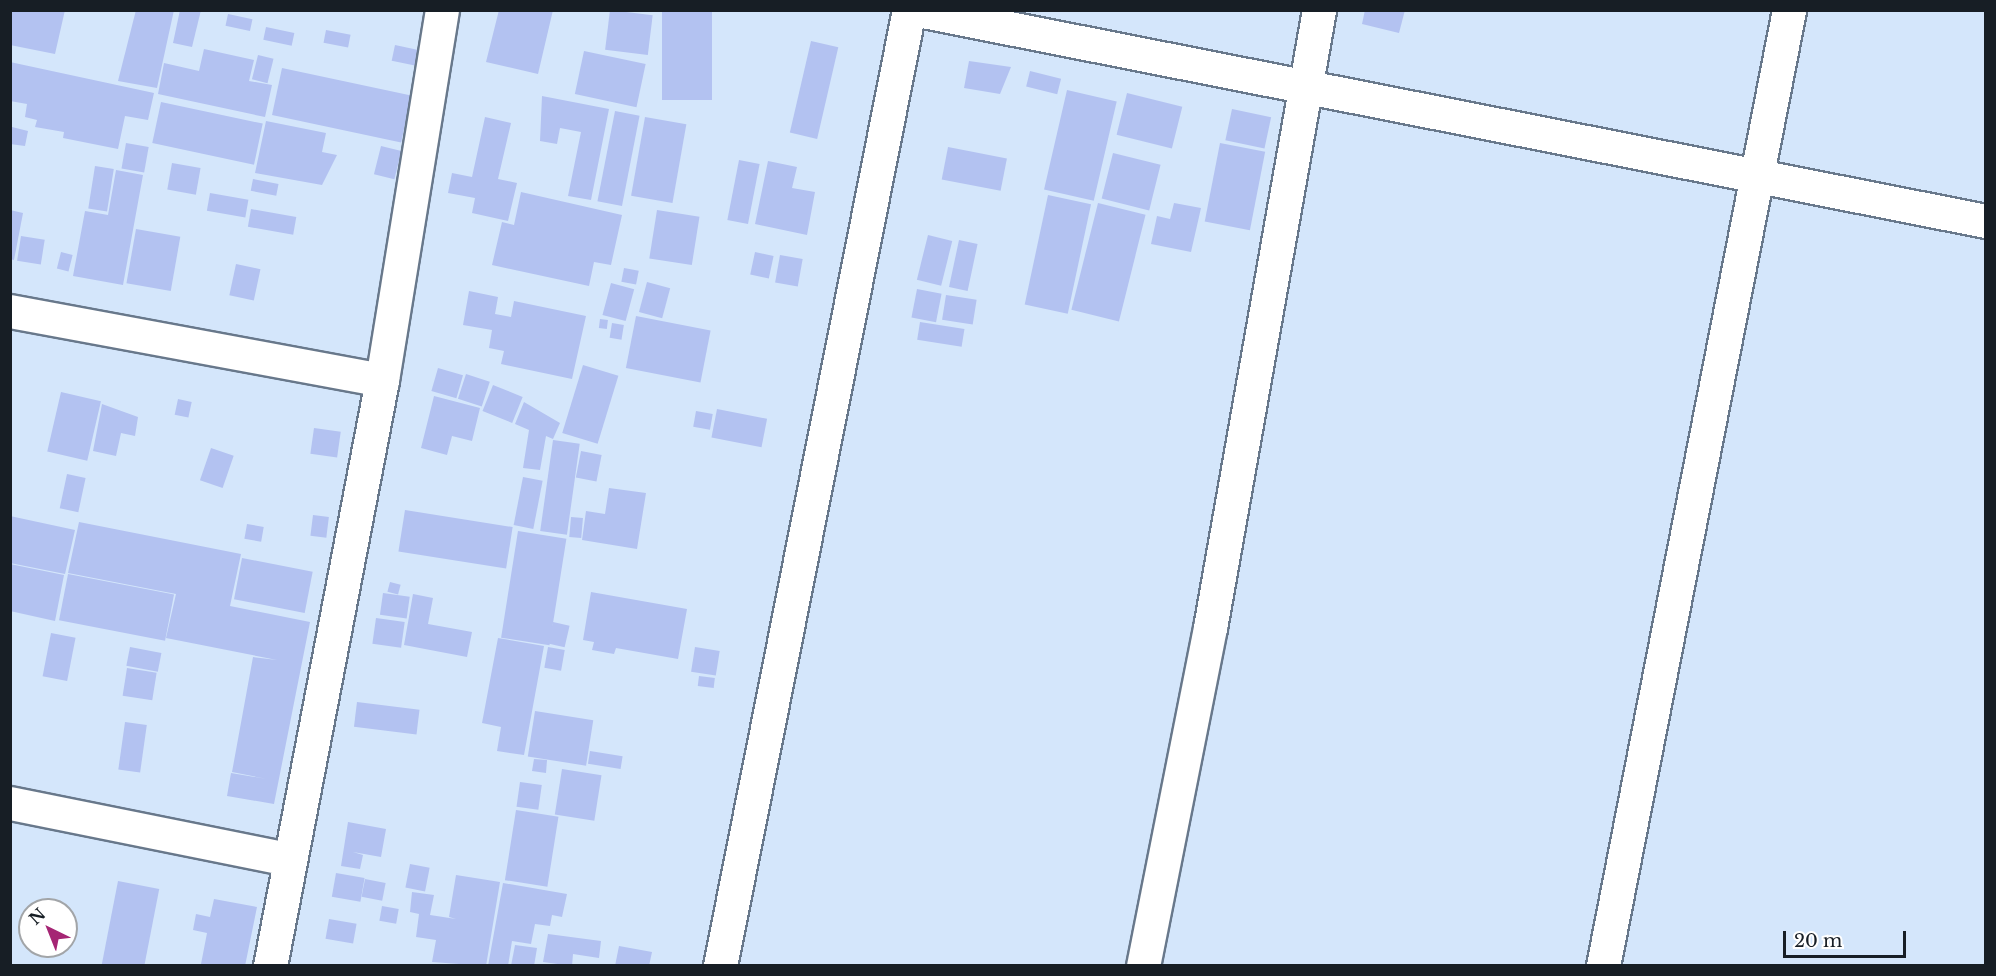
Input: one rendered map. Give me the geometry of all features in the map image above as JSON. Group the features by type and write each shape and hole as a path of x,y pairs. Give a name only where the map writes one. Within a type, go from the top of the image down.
{"street":[{"path":"270,966 288,859 382,380 442,10"},
{"path":"720,966 909,10"},
{"path":"918,10 1754,171 1986,221"},
{"path":"1143,966 1210,628 1304,83 1319,10"},
{"path":"1603,966 1754,171 1789,10"},
{"path":"10,311 382,380"},
{"path":"10,803 288,859"}],"building":[{"path":"10,10 65,10 55,54 10,45"},
{"path":"136,10 174,10 157,88 118,81"},
{"path":"180,10 201,10 192,47 173,43"},
{"path":"499,10 553,10 538,74 486,62"},
{"path":"610,10 653,15 648,55 605,50"},
{"path":"662,10 712,10 712,100 662,100"},
{"path":"1365,10 1405,10 1399,33 1362,24"},
{"path":"228,14 252,19 250,31 226,26"},
{"path":"266,27 294,33 292,46 263,40"},
{"path":"326,30 351,35 348,48 324,43"},
{"path":"811,41 838,47 817,139 790,133"},
{"path":"395,45 419,50 416,66 392,61"},
{"path":"204,49 254,60 249,81 272,85 265,117 158,94 164,63 199,71"},
{"path":"584,51 646,64 636,107 575,94"},
{"path":"258,55 274,59 267,83 252,79"},
{"path":"969,61 1011,67 1000,94 964,88"},
{"path":"10,62 154,93 148,120 125,116 118,149 63,138 64,132 35,127 37,120 25,117 27,104 10,101"},
{"path":"282,68 411,95 401,142 272,115"},
{"path":"1030,71 1061,79 1057,94 1026,87"},
{"path":"1067,90 1117,101 1094,201 1044,189"},
{"path":"1127,93 1182,107 1172,149 1117,135"},
{"path":"542,96 609,109 591,200 568,196 581,132 560,128 557,144 540,141"},
{"path":"161,102 263,124 254,165 152,143"},
{"path":"1232,109 1271,117 1264,149 1225,140"},
{"path":"615,111 640,116 622,206 597,201"},
{"path":"485,117 511,123 498,179 517,183 508,221 472,213 475,198 448,193 452,173 472,177"},
{"path":"645,117 686,124 672,203 631,196"},
{"path":"266,121 326,133 322,152 337,155 322,185 255,173"},
{"path":"12,127 28,131 25,146 10,144"},
{"path":"126,143 149,147 144,173 121,169"},
{"path":"1220,143 1265,152 1250,230 1205,222"},
{"path":"381,146 401,151 394,179 374,174"},
{"path":"948,147 1007,158 1001,191 942,179"},
{"path":"1113,153 1161,165 1149,210 1102,199"},
{"path":"739,160 760,164 748,224 727,220"},
{"path":"768,161 797,167 792,188 815,192 807,235 755,224"},
{"path":"172,163 201,168 196,195 167,190"},
{"path":"95,166 114,169 107,211 88,208"},
{"path":"116,170 143,175 123,285 73,276 85,211 108,215"},
{"path":"253,179 279,184 276,196 251,191"},
{"path":"521,192 622,215 611,265 594,262 589,286 492,265 502,222 514,225"},
{"path":"210,193 248,200 245,217 207,211"},
{"path":"1048,195 1091,204 1068,314 1025,305"},
{"path":"1098,203 1146,215 1119,322 1071,310"},
{"path":"1174,203 1201,208 1191,252 1151,244 1157,216 1170,219"},
{"path":"251,209 296,217 293,235 248,227"},
{"path":"10,210 23,213 14,260 10,259"},
{"path":"657,210 699,217 692,265 649,258"},
{"path":"136,229 180,237 171,291 126,283"},
{"path":"928,235 952,241 941,286 917,280"},
{"path":"21,236 45,240 41,264 17,261"},
{"path":"959,240 978,244 968,291 949,287"},
{"path":"61,252 73,255 69,271 57,268"},
{"path":"755,252 774,256 769,278 750,274"},
{"path":"780,255 803,259 798,287 775,283"},
{"path":"236,264 260,269 254,300 229,295"},
{"path":"624,268 639,271 636,285 621,282"},
{"path":"647,282 670,288 662,318 639,312"},
{"path":"611,283 634,289 626,321 602,315"},
{"path":"917,289 942,294 936,322 911,317"},
{"path":"469,291 498,297 495,314 511,317 514,301 586,316 572,379 501,364 504,351 489,348 492,330 463,325"},
{"path":"946,295 977,300 973,325 942,320"},
{"path":"636,316 711,331 700,383 626,368"},
{"path":"600,319 608,320 607,329 599,328"},
{"path":"920,322 964,329 962,347 917,340"},
{"path":"612,323 624,325 622,340 610,338"},
{"path":"583,365 618,376 598,444 562,433"},
{"path":"438,368 463,375 456,398 431,391"},
{"path":"466,374 490,382 482,406 458,399"},
{"path":"493,385 523,397 512,423 483,411"},
{"path":"61,392 101,401 87,461 47,451"},
{"path":"434,396 480,408 472,441 452,436 447,455 421,448"},
{"path":"178,399 192,402 188,418 175,415"},
{"path":"524,402 560,423 553,439 546,436 540,470 523,468 529,430 515,424"},
{"path":"102,404 138,417 135,436 121,433 116,456 93,451"},
{"path":"717,409 767,419 762,447 711,437"},
{"path":"696,411 713,414 710,430 693,427"},
{"path":"314,428 341,432 337,458 310,454"},
{"path":"553,440 580,444 567,535 540,531"},
{"path":"211,448 234,456 223,488 200,480"},
{"path":"581,451 602,455 596,482 576,478"},
{"path":"67,474 86,478 78,512 60,508"},
{"path":"523,477 543,481 533,529 514,525"},
{"path":"609,488 646,493 637,549 582,540 586,511 605,514"},
{"path":"405,510 513,527 506,569 398,551"},
{"path":"313,515 329,517 326,538 310,536"},
{"path":"10,516 75,530 65,574 10,563"},
{"path":"571,517 583,518 581,538 569,537"},
{"path":"79,522 241,554 230,606 310,622 274,804 227,796 231,773 267,779 232,772 253,657 277,660 166,638 176,594 68,573"},
{"path":"247,524 264,527 261,542 244,539"},
{"path":"518,531 566,539 550,645 501,638"},
{"path":"242,558 313,572 305,613 234,599"},
{"path":"10,564 64,575 55,621 10,611"},
{"path":"68,574 174,595 165,641 59,620"},
{"path":"390,582 401,585 398,595 387,592"},
{"path":"591,592 687,609 678,659 616,648 614,654 592,650 594,642 583,640"},
{"path":"383,593 410,597 407,619 380,615"},
{"path":"413,594 433,598 428,624 472,632 467,657 404,645"},
{"path":"376,618 405,622 401,648 372,644"},
{"path":"553,622 570,626 565,647 548,643"},
{"path":"51,633 76,638 67,681 43,676"},
{"path":"498,638 544,646 524,755 497,751 501,727 482,723"},
{"path":"130,647 161,653 158,672 126,666"},
{"path":"548,647 565,650 561,671 544,668"},
{"path":"695,647 720,651 716,676 691,672"},
{"path":"127,668 157,673 152,700 123,696"},
{"path":"699,676 715,678 714,688 698,686"},
{"path":"357,702 420,710 416,734 354,727"},
{"path":"535,711 593,720 586,766 528,756"},
{"path":"125,722 147,725 140,773 118,770"},
{"path":"590,751 623,756 621,769 588,764"},
{"path":"534,759 547,760 546,773 532,771"},
{"path":"562,769 602,775 594,821 555,814"},
{"path":"520,782 542,785 538,810 517,807"},
{"path":"516,810 558,817 547,887 505,880"},
{"path":"348,822 386,829 381,857 353,852 363,855 360,869 341,866"},
{"path":"410,864 430,868 425,891 405,888"},
{"path":"336,873 365,878 360,902 332,897"},
{"path":"456,875 500,882 486,966 432,962 436,940 416,937 419,914 410,912 412,892 434,895 430,915 456,919 449,917"},
{"path":"365,879 386,883 382,901 362,897"},
{"path":"118,881 159,889 144,966 101,966"},
{"path":"503,883 567,894 562,917 552,915 550,926 535,924 531,944 512,941 508,966 488,966"},
{"path":"214,899 257,907 245,966 189,966 201,964 207,933 193,930 196,914 210,917"},
{"path":"382,906 399,909 396,924 379,921"},
{"path":"329,919 357,924 353,944 326,939"},
{"path":"548,934 601,941 599,958 573,954 572,966 543,962"},
{"path":"515,945 537,948 534,966 511,966"},
{"path":"619,946 652,952 649,966 615,966"}]}
